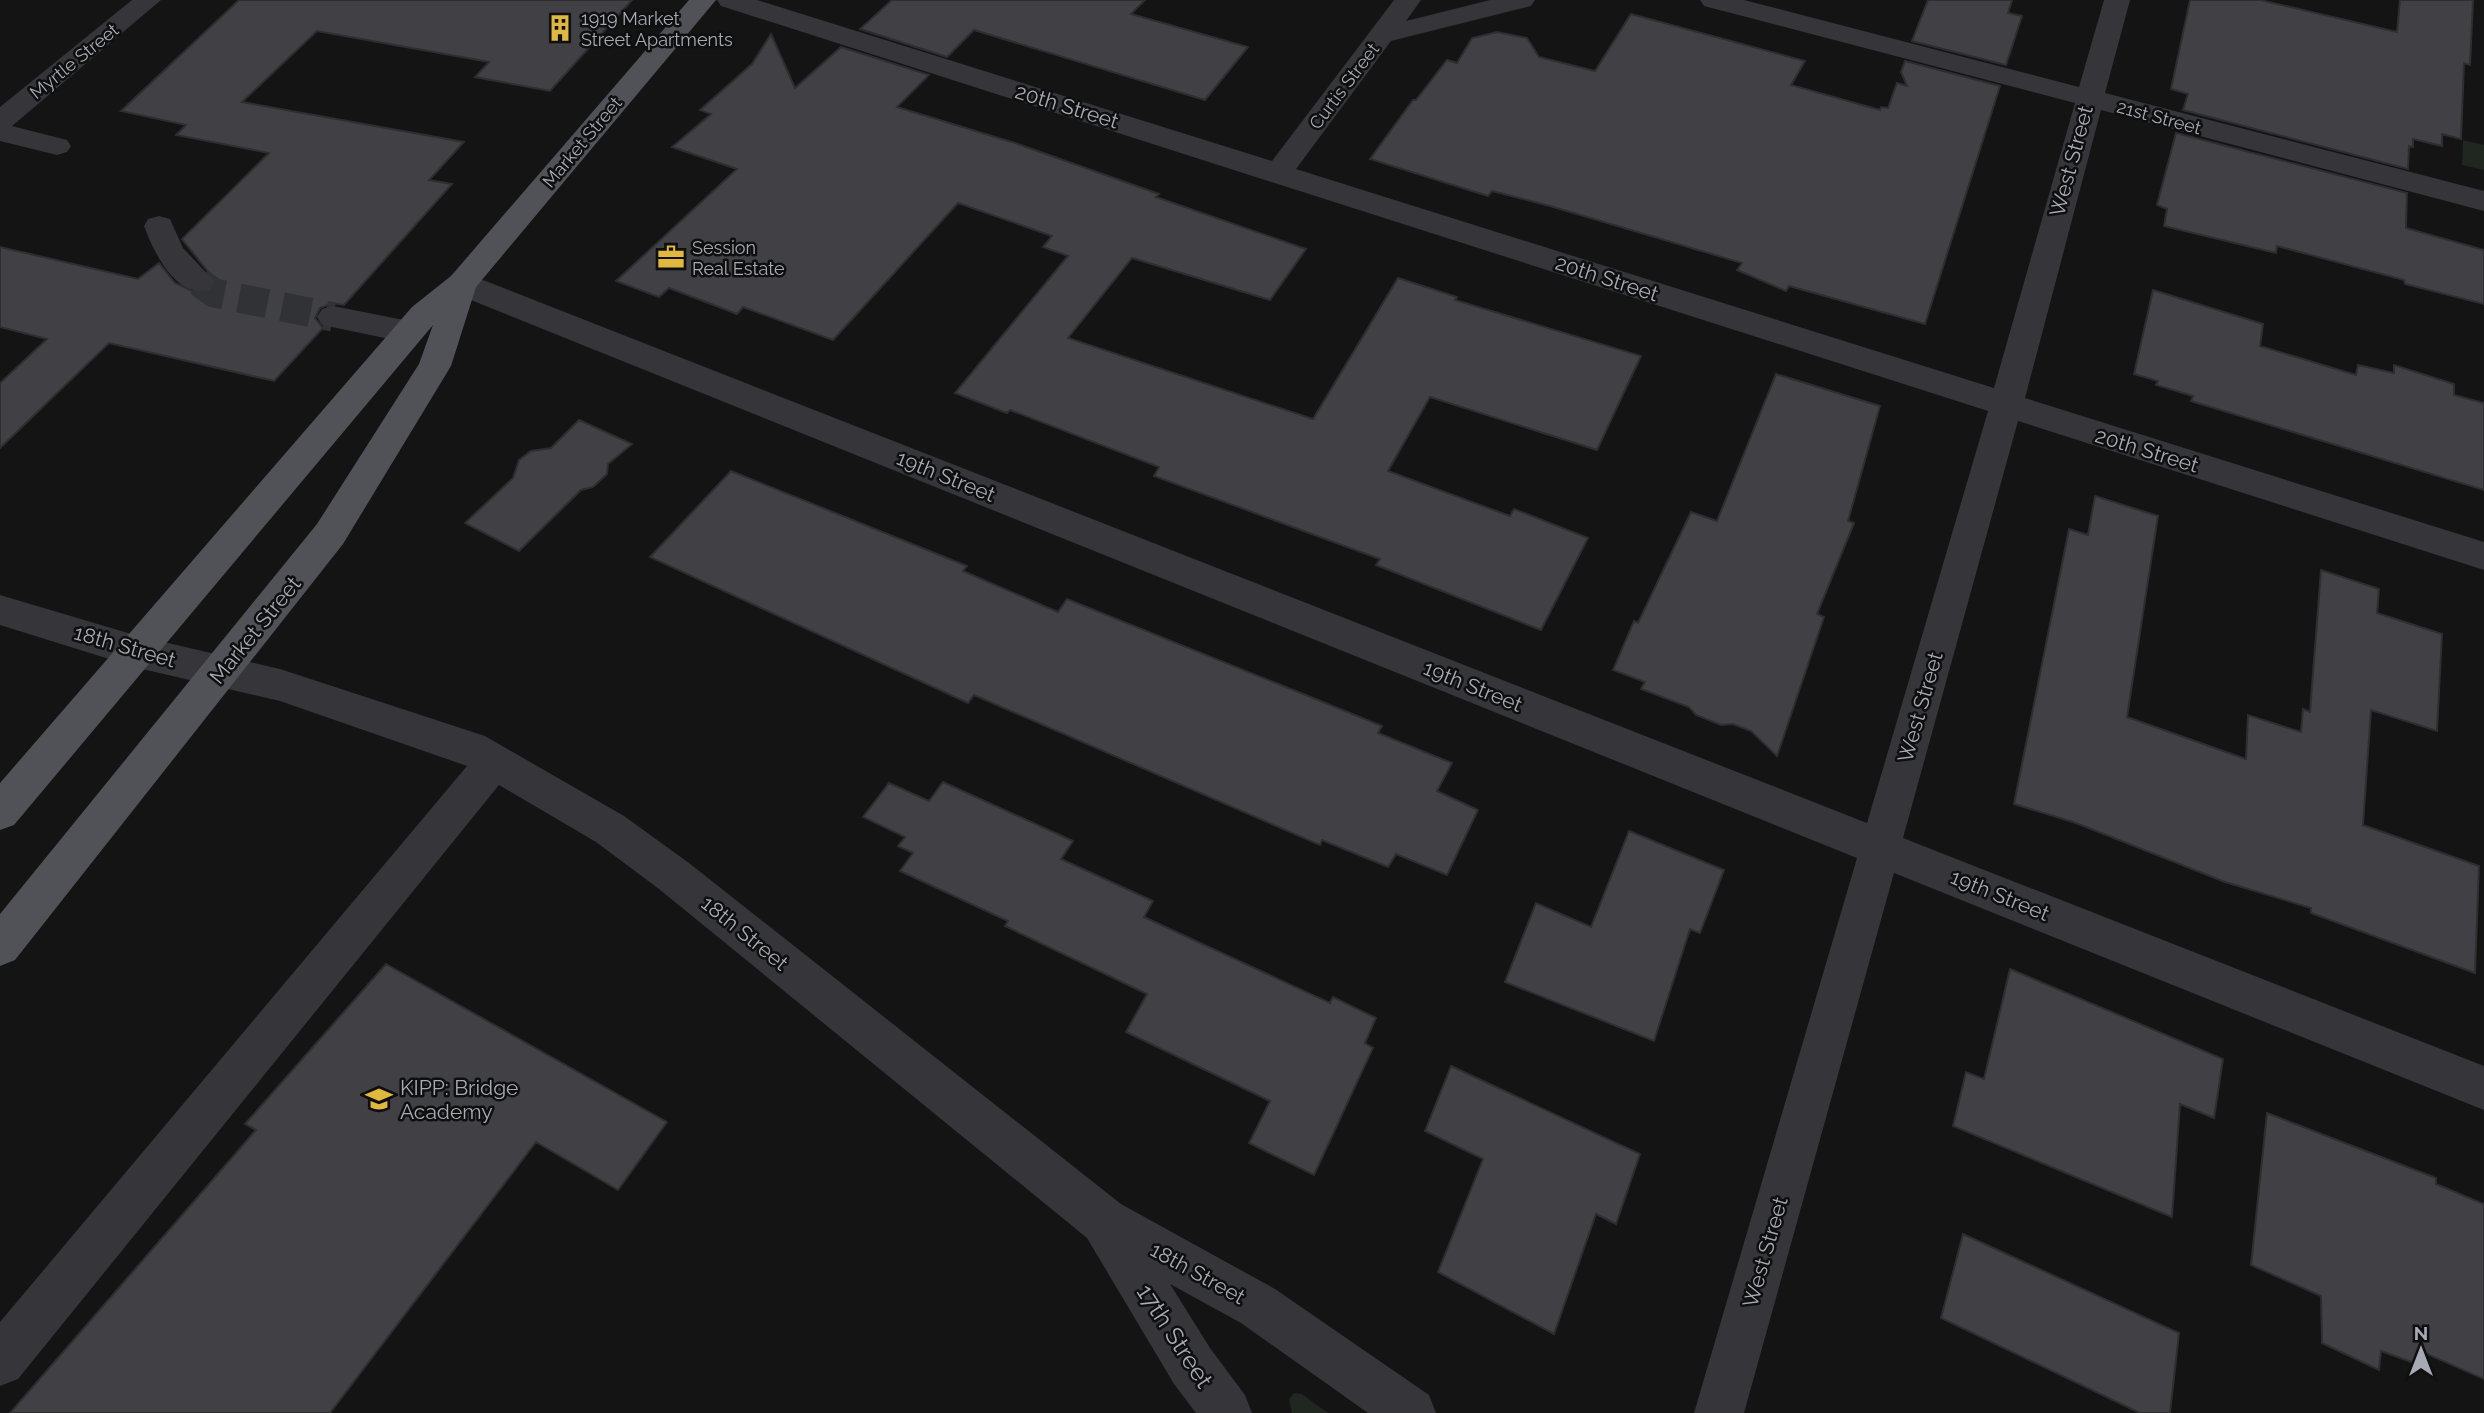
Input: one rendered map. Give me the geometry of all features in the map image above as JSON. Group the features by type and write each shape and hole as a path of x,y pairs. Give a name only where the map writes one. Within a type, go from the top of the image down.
{"main road":[{"name":"Market Street","path":"0,812 423,315 462,284 704,0"},
{"name":"Market Street","path":"0,946 291,586 363,481 435,366 462,284"}],"street":[{"name":"Myrtle Street","path":"0,121 148,0"},
{"name":"20th Street","path":"730,0 2484,556"},
{"name":"Curtis Street","path":"1279,172 1409,0"},
{"path":"1382,36 1522,0"},
{"name":"21st Street","path":"1713,0 2484,201"},
{"name":"West Street","path":"1719,1413 2006,405 2117,0"},
{"path":"0,132 57,146"},
{"path":"159,226 169,253 199,282"},
{"name":"19th Street","path":"462,284 2484,1088"},
{"path":"332,317 409,332"},
{"name":"18th Street","path":"0,610 138,652 222,671 338,703 471,748 610,829 674,876 1104,1222 1258,1306 1411,1413"},
{"path":"0,1361 494,762"},
{"name":"17th Street","path":"1104,1222 1192,1366 1227,1413"}],"shaded area":[{"path":"2463,140 2484,145 2484,170 2462,165"},
{"path":"1294,1393 1302,1394 1328,1413 1292,1413 1289,1399"}],"building":[{"path":"239,0 632,0 550,91 475,77 489,62 317,31 242,102 464,142 429,180 452,184 344,305 332,303 320,308 315,318 323,328 274,381 109,343 0,448 0,383 47,339 0,327 0,247 138,279 159,263 175,283 197,293 210,293 217,283 182,239 269,153 176,135 186,125 121,111"},
{"path":"892,0 1145,0 1131,14 1248,47 1205,100 974,30 947,57 860,29"},
{"path":"1928,0 2012,0 2008,13 2022,16 2006,65 1912,41"},
{"path":"2190,0 2260,0 2397,32 2400,0 2473,0 2470,65 2464,63 2461,139 2442,134 2442,146 2413,139 2413,147 2409,146 2408,169 2183,110 2188,94 2171,89"},
{"path":"1631,14 1805,61 1791,85 1880,110 1881,107 1888,108 1897,83 1907,86 1901,72 1905,61 2000,86 1925,324 1789,286 1786,291 1737,270 1742,263 1550,206 1492,191 1488,196 1370,159 1413,100 1416,100 1447,60 1457,63 1472,38 1497,32 1527,38 1539,57 1595,71"},
{"path":"771,34 795,88 841,47 929,75 897,107 1015,143 1159,194 1156,197 1306,249 1270,300 1132,258 1068,338 1313,419 1398,278 1457,297 1455,300 1641,356 1597,450 1430,397 1388,471 1510,516 1514,509 1588,538 1541,630 1376,565 1380,559 1154,476 1159,467 1010,410 1007,413 955,393 1068,256 1043,247 1052,236 958,203 833,340 743,307 737,314 669,288 659,297 616,281 737,169 672,147 711,114 700,110 752,64"},
{"path":"2176,133 2407,193 2406,228 2484,250 2484,304 2277,246 2276,253 2164,226 2167,209 2157,205"},
{"path":"2153,290 2263,324 2260,346 2356,375 2358,365 2394,373 2394,365 2454,384 2454,395 2484,403 2484,490 2191,401 2193,396 2156,385 2158,381 2134,374"},
{"path":"1776,374 1880,406 1848,521 1854,523 1817,614 1824,617 1777,756 1751,731 1733,724 1721,725 1696,715 1689,707 1641,689 1645,682 1613,670 1634,621 1638,623 1691,512 1717,521"},
{"path":"579,420 632,444 608,464 607,474 593,487 581,490 519,551 465,523 513,478 519,460 531,451 551,448"},
{"path":"731,471 967,566 963,571 1058,612 1067,599 1318,700 1382,726 1378,733 1452,763 1437,791 1478,810 1447,875 1396,854 1388,867 1322,840 1320,845 974,695 968,703 650,557"},
{"path":"2095,496 2158,516 2127,717 2246,759 2248,715 2301,732 2303,709 2310,712 2321,570 2379,589 2377,613 2442,634 2437,731 2371,710 2363,825 2479,866 2475,973 2311,913 2311,908 2225,882 2076,823 2014,804 2069,529 2088,535"},
{"path":"943,782 1073,841 1061,859 1153,901 1144,917 1330,1003 1333,997 1376,1018 1365,1043 1373,1048 1314,1175 1249,1143 1270,1101 1126,1032 1147,994 1005,926 1008,921 900,871 913,853 898,846 905,837 863,817 889,783 929,801"},
{"path":"1629,831 1724,870 1700,933 1690,929 1654,1041 1505,982 1536,903 1591,927"},
{"path":"386,964 667,1122 618,1190 536,1142 330,1413 10,1413 256,1130 245,1124"},
{"path":"2010,969 2223,1059 2214,1118 2180,1104 2172,1217 1953,1126 1966,1072 1984,1079"},
{"path":"1451,1066 1640,1154 1616,1224 1596,1214 1554,1334 1438,1272 1483,1159 1425,1131"},
{"path":"2267,1113 2436,1178 2436,1184 2484,1204 2484,1379 2425,1353 2425,1367 2381,1351 2379,1370 2322,1343 2321,1296 2251,1265"},
{"path":"1963,1234 2179,1333 2170,1413 2140,1413 1941,1318"}],"tunnel":[{"path":"199,282 214,293 333,317"}],"place":[{"name":"1919 Market Street Apartments","path":"560,28"},
{"name":"Session Real Estate","path":"671,257"},
{"name":"KIPP: Bridge Academy","path":"379,1099"}]}
